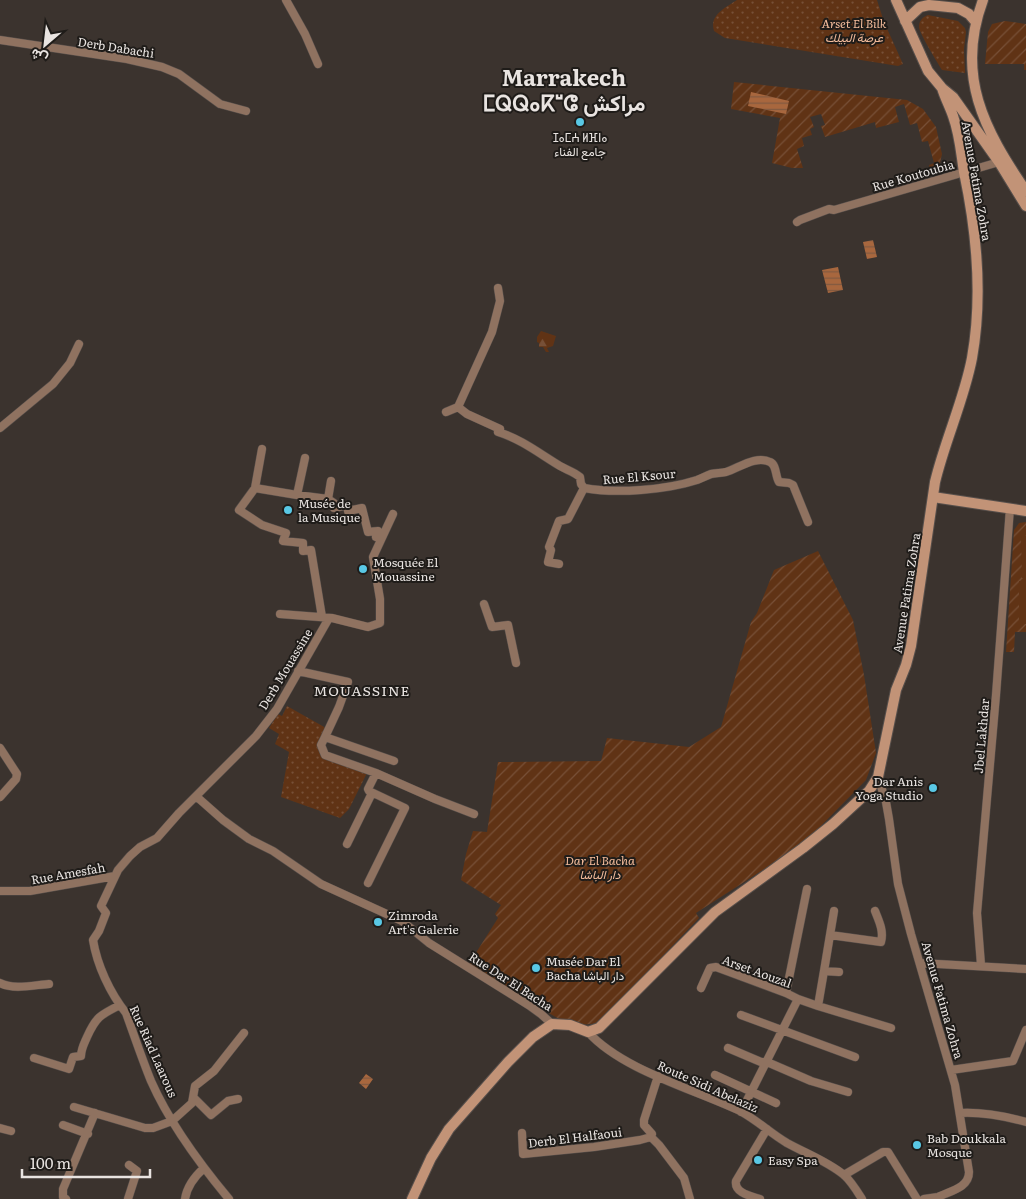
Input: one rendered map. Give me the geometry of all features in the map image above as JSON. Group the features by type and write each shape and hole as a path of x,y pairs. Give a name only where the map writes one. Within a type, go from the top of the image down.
{"street":[{"path":"286,0 305,34 318,64"},
{"path":"896,0 928,71 942,88 953,97 999,162 1026,206"},
{"path":"983,0 975,21 972,61 972,77 977,100 989,131 1007,164 1026,191"},
{"path":"905,21 920,7 929,6 958,8 969,14 975,21"},
{"name":"Derb Dabachi","path":"0,40 162,67 179,74 220,104 246,111"},
{"name":"Avenue Fatima Zohra","path":"938,1198 963,1186 968,1180 961,1113 951,1070 898,884 890,818 878,777 896,690 911,646 940,462 958,412 970,366 977,324 976,232 964,173 959,135 942,88"},
{"name":"Rue Koutoubia","path":"834,210 999,162"},
{"path":"446,412 458,407 492,332 500,301 498,288"},
{"path":"0,428 53,384 70,363 79,344"},
{"path":"458,407 467,414 500,429 498,432 516,439 580,477 584,488 568,519 559,522 549,547 551,550 548,562 559,564"},
{"path":"262,449 255,488 239,510 262,526 286,533 283,541 302,543 303,551 311,550 325,617"},
{"path":"297,495 305,458"},
{"name":"Rue El Ksour","path":"584,488 602,492 675,485 725,472 752,461 769,461 775,466 779,482 793,485 808,522"},
{"path":"328,499 331,481"},
{"path":"255,488 328,499 334,502 334,508 348,505 348,511 362,508 368,532 378,531 376,537 382,539"},
{"path":"933,497 1026,510"},
{"name":"Jbel Lakhdar","path":"981,965 977,913 1010,508"},
{"path":"280,614 325,617 368,627 380,623 380,599 373,557 393,514"},
{"path":"484,604 492,627 508,625 516,663"},
{"name":"Derb Mouassine","path":"197,796 256,736 276,709 298,671 325,617"},
{"path":"298,671 348,682 339,707 321,745 325,754 474,814"},
{"path":"325,736 394,760"},
{"path":"0,748 17,774 16,779 0,797"},
{"path":"368,883 405,808 372,793 368,788 376,773"},
{"path":"588,1032 599,1028 608,1020 715,912 832,824 869,791 878,777"},
{"path":"347,844 372,793"},
{"name":"Rue Amesfah","path":"0,891 30,891 115,876 136,850 157,838 178,813 197,796"},
{"name":"Rue Dar El Bacha","path":"197,796 249,839 273,851 321,884 402,921 429,943 542,1014 552,1024 570,1025 588,1032"},
{"name":"Rue Riad Laarous","path":"115,876 101,906 106,912 93,940 101,966 120,1005 126,1013 152,1082 172,1121 204,1168 229,1199"},
{"path":"786,993 807,889"},
{"path":"818,1006 834,911"},
{"path":"830,935 881,942 880,924 875,911"},
{"path":"920,963 1026,969"},
{"name":"Arset Aouzal","path":"701,988 710,968 716,967 818,1006 891,1028"},
{"path":"824,971 839,972"},
{"path":"0,983 16,986 49,984"},
{"name":"Arset Aouzal","path":"741,1112 798,999"},
{"path":"34,1058 69,1069 73,1057 81,1056 81,1050 94,1021 105,1012 120,1005"},
{"path":"741,1015 854,1058"},
{"path":"412,1199 431,1158 443,1137 459,1116 533,1037 552,1024"},
{"path":"951,1070 1013,1061 1026,1030"},
{"name":"Route Sidi Abelaziz","path":"588,1032 596,1041 612,1052 658,1076 741,1112 762,1124 786,1143 844,1175 862,1199"},
{"path":"74,1107 145,1128 153,1128 172,1121 192,1103 195,1086 214,1071 244,1033"},
{"path":"728,1048 811,1081 848,1092"},
{"path":"715,1075 776,1103"},
{"path":"658,1076 644,1125 652,1134 651,1137 684,1178 690,1199"},
{"path":"194,1098 211,1115 228,1101 238,1099"},
{"path":"961,1113 977,1112 999,1115 1026,1122"},
{"path":"66,1199 63,1197 63,1189 96,1113"},
{"path":"63,1124 88,1134"},
{"path":"0,1128 11,1131"},
{"path":"760,1199 741,1196 736,1186 736,1181 766,1129"},
{"name":"Derb El Halfaoui","path":"522,1133 523,1154 594,1147 651,1137"},
{"path":"844,1175 884,1152 888,1152 916,1199"},
{"path":"128,1199 138,1172 130,1165"},
{"path":"185,1199 192,1181 204,1168"},
{"path":"924,1199 938,1198"}],"green space":[{"name":"Arset El Bilk عرصة البيلك","path":"737,0 877,0 884,22 903,64 898,66 725,38 714,31 714,21 719,12"},
{"path":"928,15 958,21 965,28 965,73 942,70 919,27 923,18"},
{"path":"1005,21 1026,24 1026,70 1024,70 1024,64 985,64 988,32 992,24"},
{"path":"734,82 907,100 923,109 936,127 942,154 940,163 931,173 929,165 934,163 928,141 922,142 917,123 910,125 904,104 895,107 899,122 876,128 875,122 825,137 821,126 825,125 821,114 810,117 814,127 810,129 812,135 802,138 804,146 797,149 803,168 792,168 772,163 780,118 731,109"},
{"path":"541,331 556,336 553,346 547,348 549,352 546,352 543,347 539,347 537,342 537,337"},
{"path":"1026,522 1026,632 1015,632 1014,652 1006,652 1014,530 1019,523"},
{"path":"1021,536 1026,536 1026,578 1022,578"},
{"name":"Dar El Bacha دار الباشا","path":"818,551 853,620 876,753 866,780 813,834 769,866 696,913 699,918 599,1023 581,1025 561,1020 467,967 498,918 495,914 501,905 461,880 473,831 487,832 498,762 601,761 607,738 689,747 721,727 751,622 757,613 774,570"},
{"path":"1019,581 1026,581 1026,624 1019,624"},
{"path":"287,706 326,728 322,752 367,773 349,809 340,818 281,797 289,752 275,744 279,734 269,728 278,714 282,716"}],"shaded area":[{"path":"751,92 789,101 786,114 748,106"},
{"path":"873,240 877,257 867,259 863,242"},
{"path":"838,267 843,290 828,293 822,270"},
{"path":"366,1074 373,1079 366,1089 359,1083"}],"place":[{"name":"ⵊⴰⵎⵄ ⵍⴼⵏⴰ جامع الفناء","path":"580,122"},
{"name":"Musée de la Musique","path":"288,510"},
{"name":"Mosquée El Mouassine","path":"363,569"},
{"name":"Dar Anis Yoga Studio","path":"933,788"},
{"name":"Zimroda Art's Galerie","path":"378,922"},
{"name":"Musée Dar El Bacha دار الباشا","path":"536,968"},
{"name":"Bab Doukkala Mosque","path":"917,1145"},
{"name":"Easy Spa","path":"758,1160"}],"district":[{"name":"Marrakech ⵎⵕⵕⴰⴽⵯⵛ مراكش","path":"564,88"},
{"name":"MOUASSINE","path":"362,690"}]}
